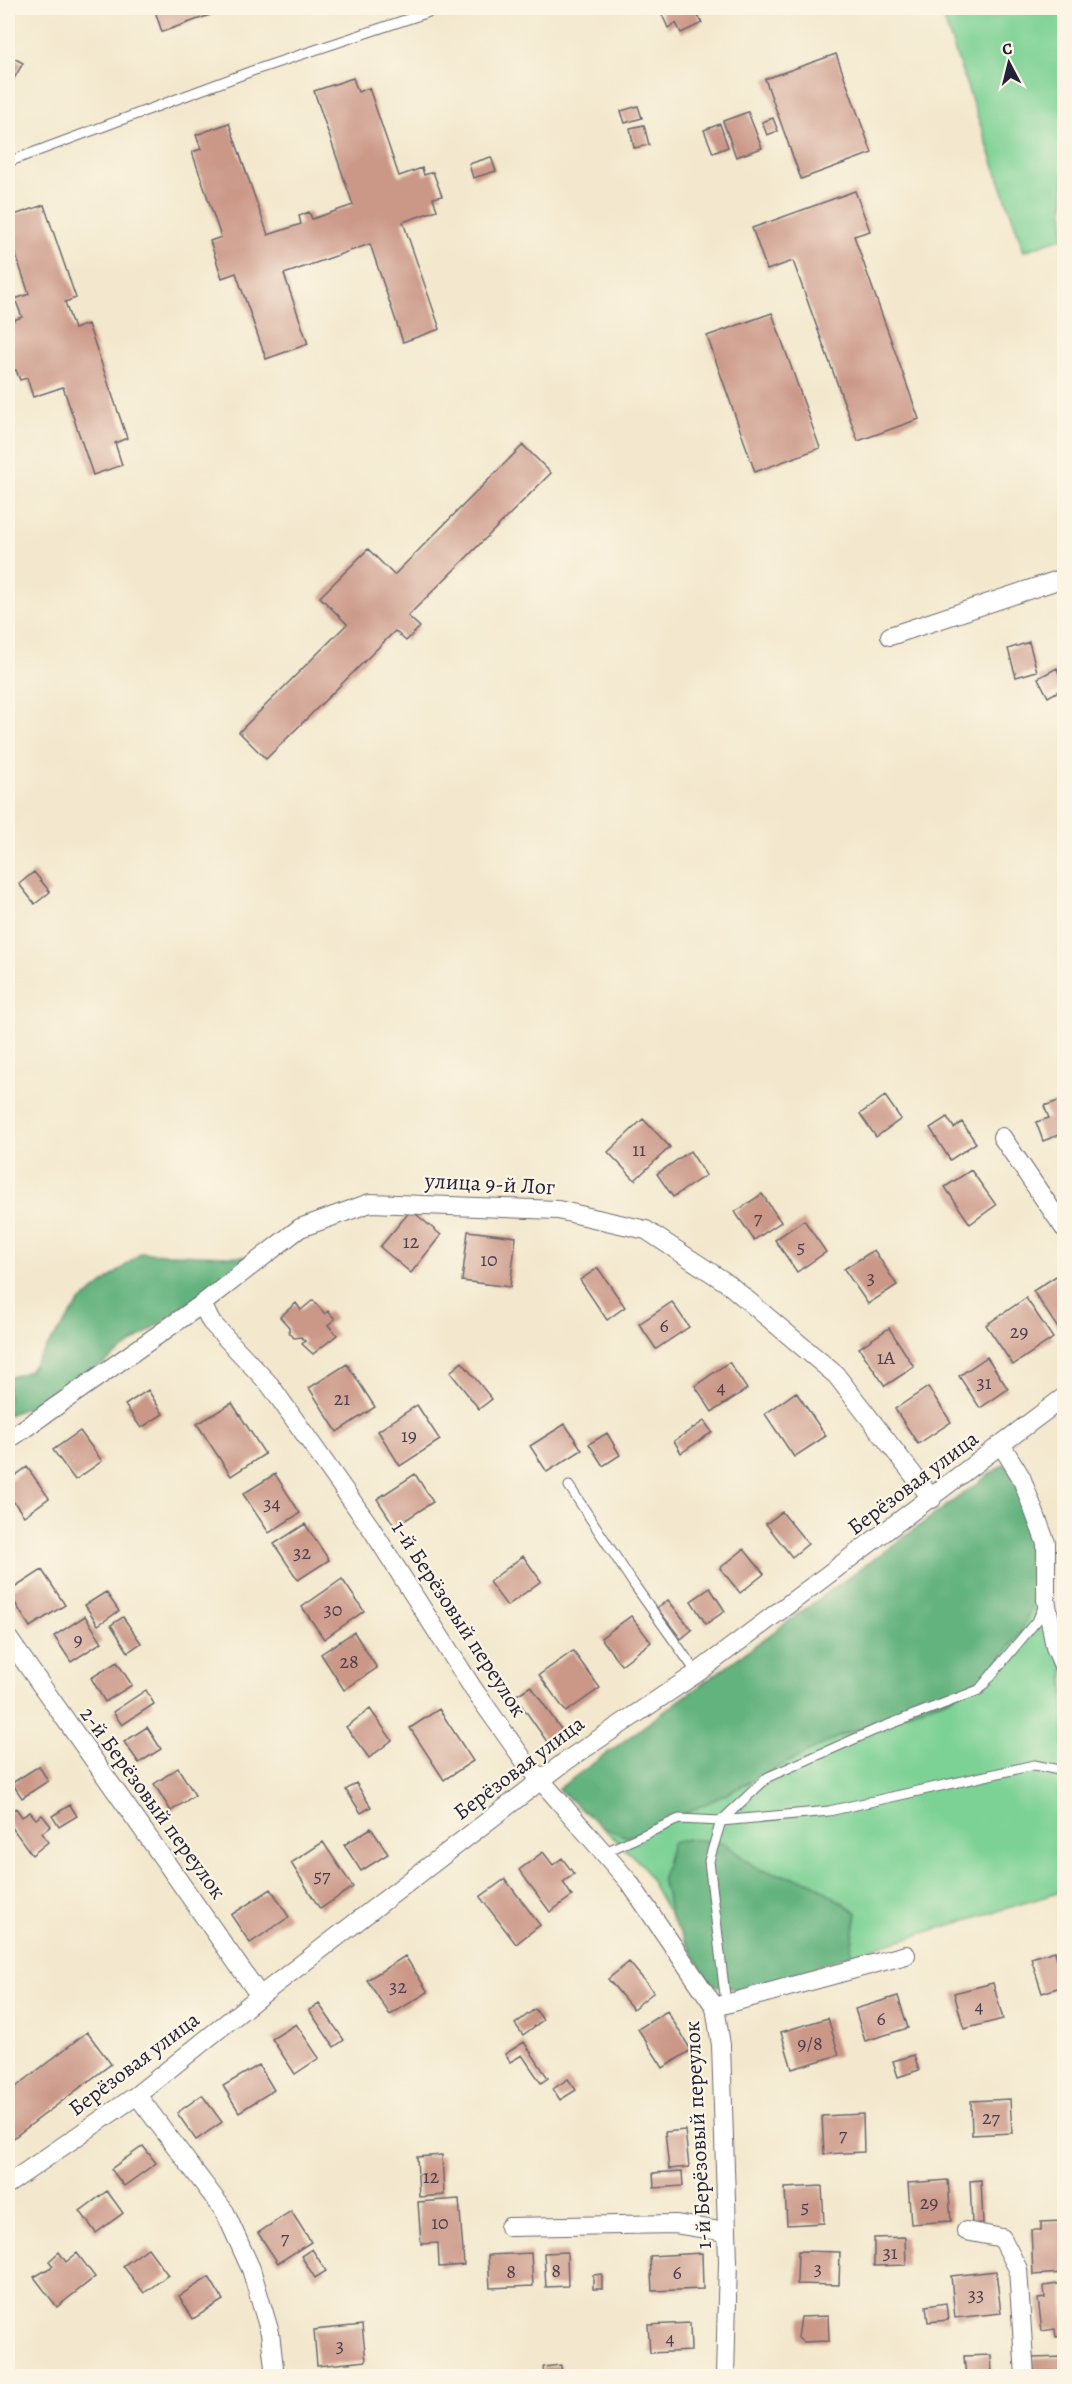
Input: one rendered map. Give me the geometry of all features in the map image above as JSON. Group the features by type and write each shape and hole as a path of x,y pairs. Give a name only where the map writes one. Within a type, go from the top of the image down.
{"street":[{"path":"890,636 1065,578"},
{"path":"1002,1137 1065,1228"},
{"name":"улица 9-й Лог","path":"8,1440 202,1304 300,1228 370,1203 558,1210 646,1230 727,1283 836,1375 932,1499"},
{"name":"1-й Берёзовый переулок","path":"202,1304 212,1322 270,1385 371,1528 474,1690 540,1780 606,1852 721,2005 726,2232 725,2376"},
{"name":"Берёзовая улица","path":"8,2184 137,2095 260,1996 540,1780 697,1673 932,1499 1065,1397"},
{"path":"1002,1446 1021,1477 1046,1543 1046,1600 1065,1668"},
{"name":"2-й Берёзовый переулок","path":"8,1638 260,1996"},
{"path":"721,2005 906,1955"},
{"path":"137,2095 225,2212 251,2269 270,2333 275,2376"},
{"path":"509,2227 675,2224 726,2232"},
{"path":"966,2231 1002,2238 1018,2269 1025,2376"}],"lane":[{"path":"8,162 252,71 441,8"},
{"path":"569,1486 635,1586 697,1673"},
{"path":"721,2005 709,1861 721,1821 768,1777 875,1730 979,1690 1038,1619 1046,1600"},
{"path":"606,1852 679,1819 721,1821 829,1811 1034,1765 1065,1771"}],"green space":[{"path":"940,8 1064,8 1064,237 1024,251"},
{"path":"141,1253 254,1257 57,1396 8,1415 8,1378 29,1371 80,1302"},
{"path":"1004,1464 1019,1478 1038,1553 1040,1586 1021,1632 983,1681 942,1701 843,1734 661,1825 627,1837 601,1826 558,1789"},
{"path":"1040,1586 1064,1669 1064,1891 850,1955 857,1912 811,1882 758,1869 722,1842 662,1878 672,1919 642,1865 601,1826 627,1837 726,1794 843,1734 942,1701 983,1681 1021,1632"},
{"path":"687,1839 722,1842 758,1869 811,1882 857,1913 850,1955 742,1991 711,1984 672,1919 662,1878 672,1843"}],"building":[{"path":"154,8 223,8 224,10 162,32"},
{"path":"706,8 707,10 697,14 702,23 681,33 676,23 668,28 660,10"},
{"path":"836,54 872,153 801,179 765,79"},
{"path":"8,55 23,63 8,89"},
{"path":"353,78 358,92 369,88 399,176 422,168 424,175 433,172 442,196 433,198 437,210 403,222 440,329 403,342 370,244 284,274 308,344 266,359 236,273 222,278 210,241 221,237 192,152 201,149 196,135 229,123 268,235 301,224 299,216 309,212 312,219 353,205 314,91"},
{"path":"638,106 642,118 625,123 621,111"},
{"path":"748,112 762,148 736,157 723,121"},
{"path":"773,118 778,131 767,135 762,122"},
{"path":"720,124 728,147 713,153 704,130"},
{"path":"644,125 649,145 634,148 630,128"},
{"path":"491,157 496,171 473,178 469,164"},
{"path":"855,191 870,231 854,236 919,419 858,441 793,261 767,270 752,228"},
{"path":"44,205 76,298 65,302 74,329 88,324 127,438 115,443 122,465 93,475 63,387 33,397 27,378 20,380 16,370 10,372 8,366 8,322 22,317 15,299 29,294 8,232 8,217"},
{"path":"772,313 820,448 755,472 707,336"},
{"path":"523,445 551,473 408,616 420,627 406,641 395,631 266,759 239,732 347,624 320,597 368,549 394,575"},
{"path":"1029,642 1037,671 1016,677 1008,649"},
{"path":"1057,668 1064,688 1048,697 1038,678"},
{"path":"34,872 50,892 35,904 19,884"},
{"path":"885,1096 901,1119 876,1137 860,1114"},
{"path":"1064,1099 1064,1133 1043,1141 1036,1122 1049,1118 1044,1106"},
{"path":"947,1117 954,1128 962,1122 976,1143 950,1160 930,1128"},
{"path":"643,1119 670,1147 635,1180 608,1152"},
{"path":"690,1151 706,1175 673,1197 657,1174"},
{"path":"971,1170 996,1205 970,1224 945,1187"},
{"path":"762,1194 781,1222 754,1240 735,1212"},
{"path":"411,1210 441,1235 411,1273 380,1247"},
{"path":"804,1220 826,1252 797,1272 775,1240"},
{"path":"468,1231 516,1237 510,1287 462,1281"},
{"path":"874,1250 897,1285 868,1304 844,1269"},
{"path":"598,1268 625,1307 607,1320 580,1280"},
{"path":"1064,1271 1064,1326 1059,1330 1033,1291"},
{"path":"1026,1298 1053,1338 1013,1365 986,1325"},
{"path":"313,1300 325,1314 328,1311 335,1319 328,1325 337,1335 313,1354 302,1344 305,1341 301,1337 294,1338 289,1332 289,1327 280,1317 296,1303 301,1310"},
{"path":"672,1302 689,1327 656,1349 639,1324"},
{"path":"889,1328 914,1367 885,1386 859,1348"},
{"path":"987,1357 1008,1389 980,1408 959,1376"},
{"path":"462,1362 492,1399 479,1409 450,1372"},
{"path":"729,1362 747,1389 712,1412 695,1386"},
{"path":"347,1364 375,1407 337,1432 309,1388"},
{"path":"928,1387 951,1422 918,1444 895,1409"},
{"path":"148,1390 163,1414 141,1428 125,1405"},
{"path":"796,1392 826,1436 794,1457 765,1414"},
{"path":"232,1403 265,1454 231,1476 197,1424"},
{"path":"417,1405 440,1440 400,1466 378,1431"},
{"path":"704,1421 712,1432 681,1453 674,1441"},
{"path":"565,1424 582,1450 547,1472 530,1446"},
{"path":"80,1431 102,1461 75,1480 53,1450"},
{"path":"607,1433 620,1455 603,1466 589,1444"},
{"path":"27,1467 49,1498 24,1516 8,1494 8,1481"},
{"path":"275,1474 300,1513 269,1533 243,1494"},
{"path":"415,1474 433,1502 395,1527 377,1499"},
{"path":"782,1512 808,1544 792,1557 766,1524"},
{"path":"305,1524 329,1560 298,1580 274,1544"},
{"path":"744,1549 764,1574 740,1593 720,1568"},
{"path":"523,1556 541,1581 507,1606 489,1582"},
{"path":"42,1570 65,1605 30,1627 8,1592"},
{"path":"342,1579 364,1611 324,1639 302,1607"},
{"path":"710,1588 725,1611 706,1624 691,1601"},
{"path":"106,1592 119,1611 98,1625 85,1605"},
{"path":"668,1600 692,1630 681,1639 657,1608"},
{"path":"85,1616 102,1642 71,1662 54,1636"},
{"path":"631,1616 651,1642 621,1665 601,1638"},
{"path":"123,1617 141,1643 128,1652 111,1625"},
{"path":"354,1632 377,1668 344,1690 321,1654"},
{"path":"573,1651 600,1688 566,1712 539,1675"},
{"path":"117,1662 132,1685 105,1702 91,1678"},
{"path":"531,1686 565,1735 550,1746 515,1696"},
{"path":"146,1690 154,1704 122,1725 113,1712"},
{"path":"370,1709 392,1740 369,1758 346,1727"},
{"path":"439,1709 473,1761 444,1780 410,1728"},
{"path":"147,1727 161,1749 139,1763 124,1742"},
{"path":"39,1766 48,1781 22,1798 12,1783"},
{"path":"178,1768 195,1795 171,1811 154,1784"},
{"path":"356,1783 371,1807 361,1813 346,1790"},
{"path":"70,1805 77,1816 59,1827 52,1816"},
{"path":"16,1808 22,1817 30,1812 36,1819 42,1815 51,1826 42,1833 48,1842 32,1855 8,1822 8,1814"},
{"path":"371,1828 388,1854 361,1871 344,1845"},
{"path":"323,1842 353,1887 320,1909 291,1863"},
{"path":"543,1852 553,1865 562,1858 574,1874 563,1882 572,1896 550,1912 519,1870"},
{"path":"505,1879 540,1925 516,1944 480,1897"},
{"path":"271,1889 289,1917 250,1943 231,1915"},
{"path":"1055,1951 1064,1986 1042,1993 1031,1958"},
{"path":"405,1956 428,1992 390,2015 367,1980"},
{"path":"629,1962 654,1992 633,2009 608,1979"},
{"path":"993,1983 1003,2019 964,2029 954,1993"},
{"path":"898,1996 908,2028 865,2041 855,2009"},
{"path":"319,2004 344,2040 334,2047 309,2010"},
{"path":"535,2009 543,2020 523,2035 515,2024"},
{"path":"667,2011 691,2050 663,2068 638,2029"},
{"path":"828,2018 839,2055 792,2069 781,2032"},
{"path":"296,2024 319,2058 295,2074 272,2039"},
{"path":"87,2032 111,2064 8,2142 8,2093"},
{"path":"524,2042 548,2078 541,2083 522,2055 510,2062 505,2054"},
{"path":"914,2055 919,2070 898,2077 893,2061"},
{"path":"259,2065 274,2090 239,2112 223,2086"},
{"path":"568,2079 576,2090 560,2100 553,2089"},
{"path":"202,2095 222,2122 196,2140 177,2113"},
{"path":"1010,2099 1012,2133 972,2135 971,2101"},
{"path":"863,2114 864,2152 824,2154 822,2116"},
{"path":"685,2130 689,2167 669,2169 665,2132"},
{"path":"143,2146 156,2163 124,2186 111,2169"},
{"path":"442,2155 444,2195 419,2197 417,2157"},
{"path":"682,2171 683,2186 654,2188 653,2173"},
{"path":"948,2180 951,2221 911,2224 908,2183"},
{"path":"981,2180 983,2223 972,2224 970,2181"},
{"path":"822,2186 824,2223 787,2225 785,2188"},
{"path":"107,2191 123,2213 96,2233 80,2211"},
{"path":"459,2199 464,2265 439,2267 438,2243 421,2244 418,2202"},
{"path":"291,2211 311,2242 278,2263 258,2233"},
{"path":"1063,2221 1064,2273 1033,2275 1031,2230 1041,2230 1041,2222"},
{"path":"905,2237 906,2265 874,2266 874,2238"},
{"path":"148,2248 168,2275 144,2293 123,2266"},
{"path":"312,2249 326,2271 315,2278 301,2256"},
{"path":"798,2251 840,2252 839,2285 797,2284"},
{"path":"59,2252 66,2262 77,2253 95,2277 57,2307 34,2277 53,2266 49,2261"},
{"path":"567,2252 568,2286 546,2287 544,2253"},
{"path":"531,2253 533,2286 490,2288 488,2255"},
{"path":"702,2253 703,2289 652,2291 650,2256"},
{"path":"996,2271 1001,2313 955,2318 951,2276"},
{"path":"602,2274 602,2289 593,2289 593,2275"},
{"path":"209,2277 223,2300 193,2319 179,2296"},
{"path":"1064,2283 1064,2336 1056,2337 1055,2329 1042,2331 1038,2299 1045,2298 1044,2286"},
{"path":"946,2303 948,2320 928,2322 926,2306"},
{"path":"828,2316 829,2341 803,2342 798,2338 801,2317"},
{"path":"690,2323 691,2351 650,2353 648,2325"},
{"path":"362,2325 366,2361 317,2366 314,2330"},
{"path":"991,2355 992,2376 966,2376 964,2356"},
{"path":"1064,2357 1064,2371 1034,2372 1033,2358"},
{"path":"561,2365 562,2376 544,2376 543,2367"}]}
